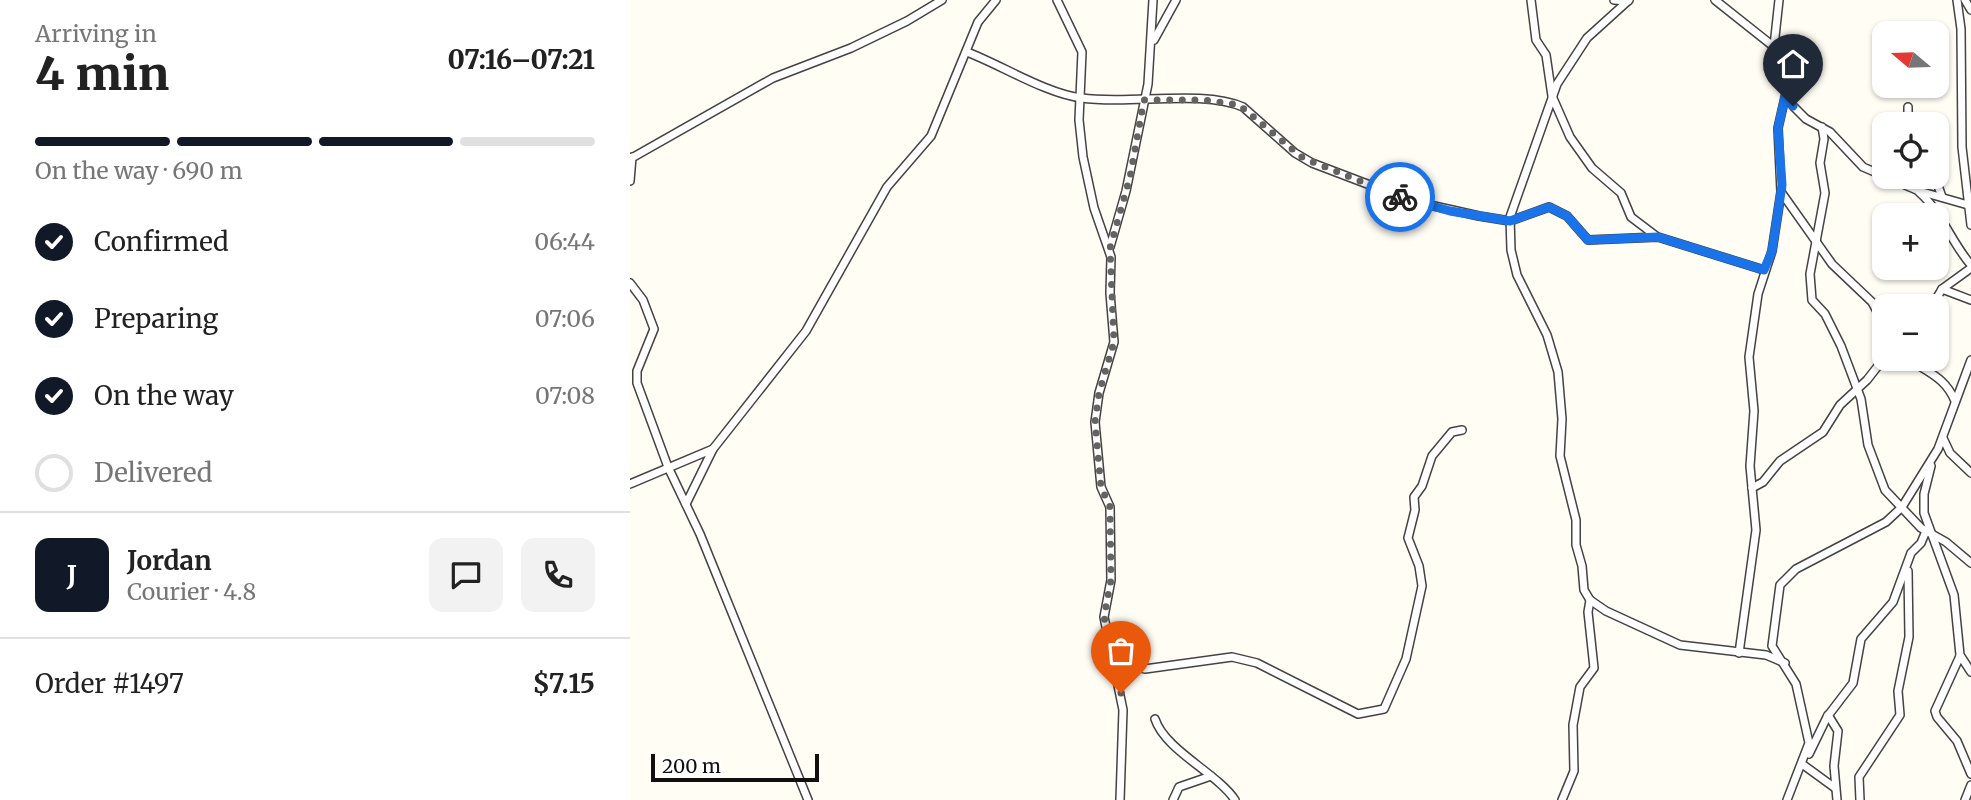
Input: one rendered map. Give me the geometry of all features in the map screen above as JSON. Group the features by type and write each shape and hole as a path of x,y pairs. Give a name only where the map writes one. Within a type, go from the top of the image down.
{"street":[{"path":"630,181 631,158 657,146 773,78 851,48 907,21 942,0"},
{"path":"686,504 713,449 817,316 847,262 851,248 883,194 931,136 978,22 996,0"},
{"path":"1058,0 1082,51 1079,98 1085,174 1110,248 1114,342 1099,393 1095,422 1101,487 1110,507 1111,580 1104,617 1123,709 1120,800"},
{"path":"1110,248 1130,177 1144,100 1152,44 1153,0"},
{"path":"1152,44 1176,0"},
{"path":"1531,0 1536,40 1546,55 1552,96 1570,137 1605,181 1621,193 1631,217 1658,237 1764,270"},
{"path":"1614,0 1629,1"},
{"path":"1709,0 1717,3 1774,46 1784,66 1786,93 1778,128 1781,192 1772,251 1764,270 1749,357 1754,411 1750,454 1756,536 1739,653"},
{"path":"1774,46 1779,0"},
{"path":"1957,0 1961,29 1961,113 1971,225"},
{"path":"1965,0 1971,10"},
{"path":"1629,1 1583,43 1552,96 1513,199 1510,221 1511,250 1517,275 1547,334 1558,372 1562,419 1560,456 1576,520 1576,545 1582,566 1584,590 1590,600 1606,611 1680,645 1766,655 1785,663"},
{"path":"967,52 1042,86 1079,98 1203,100 1239,105 1295,153 1312,163 1412,201 1510,221 1549,207 1567,216 1588,240 1658,237"},
{"path":"1786,93 1798,112 1822,127 1863,167 1919,191 1968,205"},
{"path":"1908,107 1908,112"},
{"path":"1961,113 1971,112"},
{"path":"1822,127 1824,139 1820,163 1825,193 1810,274 1812,300 1825,314 1857,390 1868,445 1890,498 1928,533 1946,541 1971,563"},
{"path":"1940,189 1943,197"},
{"path":"1919,191 1935,206 1948,234 1971,267 1939,294"},
{"path":"1781,192 1815,242 1844,278 1872,302"},
{"path":"630,283 643,300 653,323 654,333 636,379 668,467 686,504 808,800"},
{"path":"1942,289 1971,300"},
{"path":"1787,800 1809,748 1796,684 1771,641 1776,600 1783,580 1812,559 1886,522 1902,507 1931,462 1971,360"},
{"path":"1752,488 1763,481 1780,461 1823,432 1840,405 1873,371"},
{"path":"1930,371 1951,391 1955,401"},
{"path":"1115,662 1145,669 1232,657 1257,663 1358,714 1384,709 1406,659 1409,634 1422,586 1419,566 1408,538 1415,510 1414,498 1422,486 1432,456 1452,432 1462,430"},
{"path":"1942,438 1950,453 1971,473"},
{"path":"630,484 713,449"},
{"path":"1931,462 1923,505 1928,533 1954,595 1960,655 1971,672"},
{"path":"1803,762 1816,744 1828,715 1850,689 1859,643 1893,602 1908,560 1928,533"},
{"path":"1860,800 1859,777 1900,715 1898,691 1909,637 1908,560"},
{"path":"1562,800 1574,771 1573,725 1580,687 1594,668 1588,612 1590,600"},
{"path":"1960,655 1935,711 1957,741 1971,774"},
{"path":"1828,715 1838,731 1834,766 1837,800"},
{"path":"1155,719 1158,727 1180,750 1235,800"},
{"path":"1803,762 1836,789"},
{"path":"1173,800 1179,787 1210,776"},
{"path":"1965,800 1971,785"}],"way so far":[{"path":"1121,693 1112,643 1104,617 1111,580 1110,507 1101,487 1095,422 1099,393 1114,342 1110,248 1130,177 1144,100 1203,100 1239,105 1303,158 1400,197"}],"route":[{"path":"1400,197 1450,211 1510,221 1549,207 1567,216 1588,240 1658,237 1688,249 1764,270 1772,251 1775,216 1782,185 1778,159 1778,128 1786,93 1793,106"}]}
